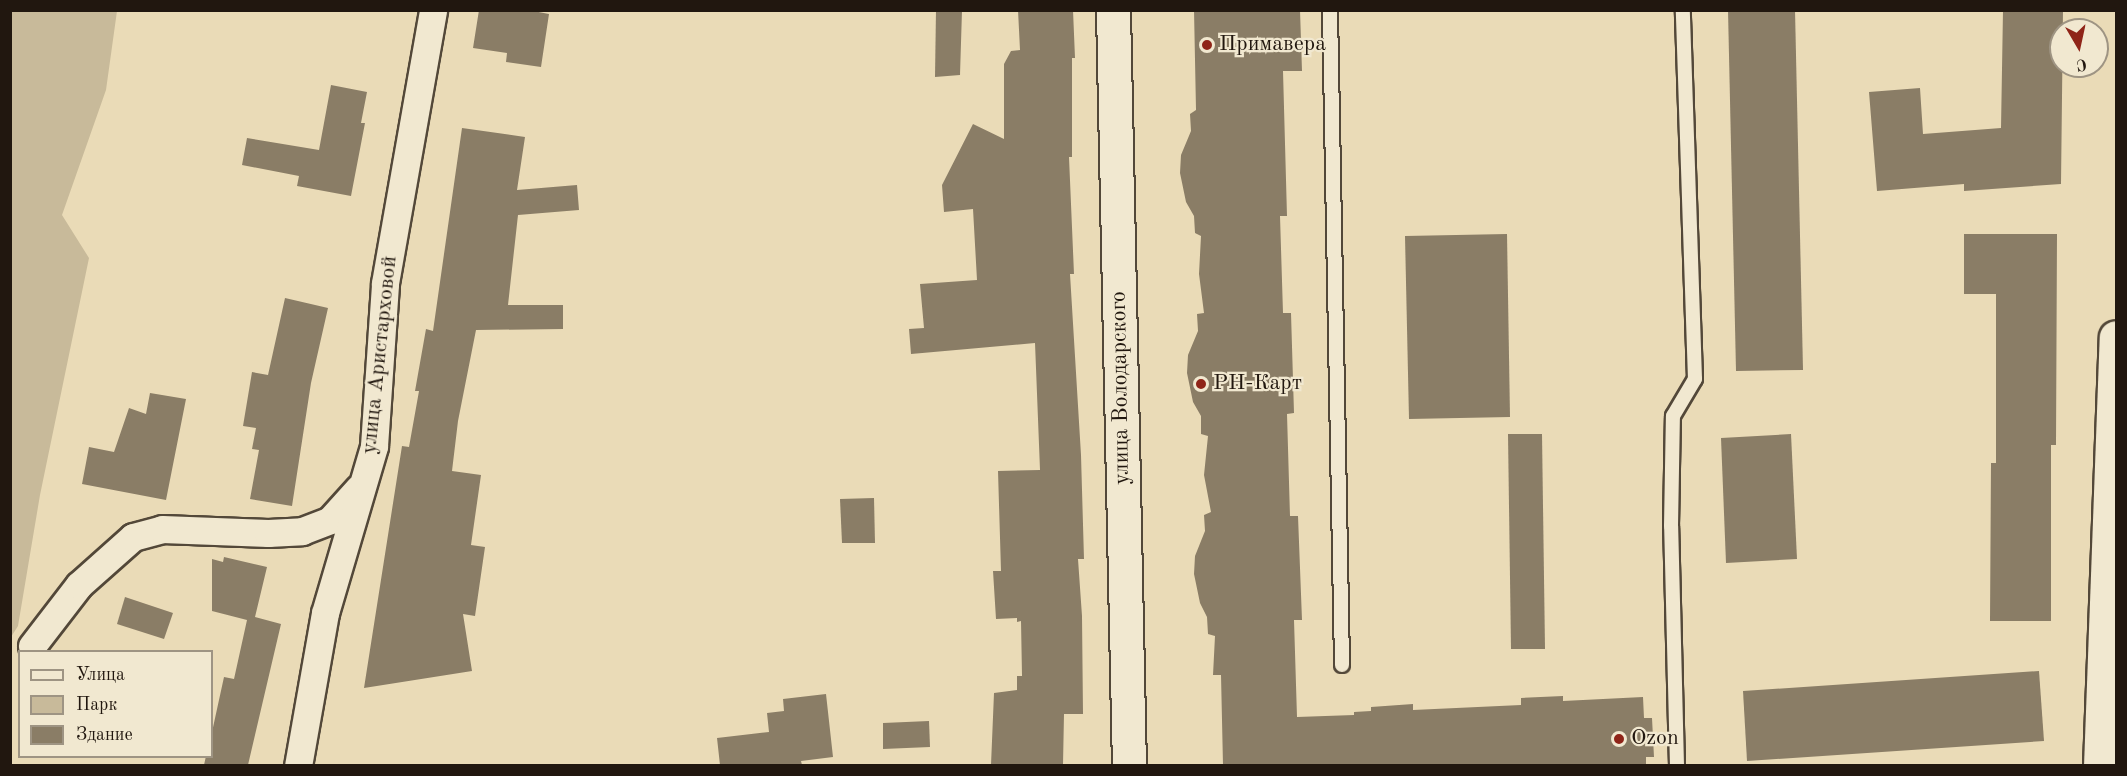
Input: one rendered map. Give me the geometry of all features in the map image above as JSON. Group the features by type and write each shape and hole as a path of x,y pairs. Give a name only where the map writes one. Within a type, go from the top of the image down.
{"street":[{"name":"улица Аристарховой","path":"298,765 325,613 374,446 385,283 433,10"},
{"name":"улица Володарского","path":"1113,10 1129,765"},
{"path":"2100,765 2115,441 2116,337"},
{"path":"32,646 79,585 133,537 162,529 268,533 302,531 330,520 363,484"}],"lane":[{"path":"1330,10 1342,665"},
{"path":"1677,765 1671,526 1673,416 1695,380 1683,10"}],"green space":[{"path":"11,10 117,11 106,90 62,215 89,258 40,495 18,626 11,637"}],"building":[{"path":"479,10 528,10 549,14 541,67 506,62 507,53 473,48"},
{"path":"936,10 962,10 960,75 935,77"},
{"path":"1018,10 1073,10 1075,58 1072,58 1072,157 1069,157 1074,274 1070,274 1081,455 1084,559 1078,559 1082,616 1083,714 1064,714 1063,765 991,765 994,693 1017,690 1017,676 1022,676 1021,621 1017,622 1017,618 996,619 993,571 1001,571 998,471 1040,470 1035,343 911,354 909,329 924,328 920,284 977,280 973,209 944,212 942,185 973,124 1004,139 1004,64 1011,51 1020,50"},
{"path":"1194,10 1300,10 1302,71 1283,71 1287,216 1280,216 1283,313 1291,313 1294,413 1287,414 1290,516 1298,516 1302,620 1294,620 1297,717 1354,715 1354,712 1371,711 1371,707 1413,704 1413,710 1521,705 1521,698 1563,696 1563,701 1643,697 1644,718 1652,718 1654,757 1646,757 1646,765 1223,765 1221,675 1213,675 1215,636 1208,634 1207,617 1200,603 1194,574 1195,556 1205,531 1204,515 1211,512 1204,475 1208,436 1201,434 1201,416 1193,402 1187,373 1188,355 1198,331 1197,314 1204,313 1199,274 1201,236 1195,233 1194,216 1186,202 1180,173 1181,155 1191,131 1190,114 1196,110"},
{"path":"1728,10 1795,10 1803,370 1736,371"},
{"path":"2003,10 2063,10 2063,18 2049,18 2049,78 2062,78 2061,184 1964,191 1964,184 1877,191 1869,92 1920,88 1923,134 2001,128"},
{"path":"331,85 367,92 361,123 365,123 351,196 297,186 299,176 242,165 247,138 319,150"},
{"path":"462,128 525,137 517,190 577,185 579,210 518,215 508,305 563,305 563,329 476,330 458,421 452,471 481,475 471,545 485,547 475,616 463,614 472,671 364,688 402,446 409,447 419,391 415,391 426,329 433,331"},
{"path":"1507,234 1510,417 1409,419 1405,236"},
{"path":"1964,234 2057,234 2056,445 2051,445 2051,621 1990,621 1991,463 1996,463 1996,294 1964,294"},
{"path":"285,298 328,308 311,383 292,506 250,499 259,450 252,449 256,428 243,426 252,372 268,375"},
{"path":"150,393 186,399 166,500 82,484 89,447 114,452 129,408 146,414"},
{"path":"1508,434 1542,434 1545,649 1511,649"},
{"path":"1791,434 1797,559 1726,563 1721,438"},
{"path":"874,498 875,543 842,543 840,499"},
{"path":"224,557 267,567 255,617 281,624 248,765 204,765 206,758 213,758 213,727 224,677 234,679 247,620 212,611 212,559 223,562"},
{"path":"125,597 173,613 164,639 117,624"},
{"path":"2039,671 2044,741 1747,761 1743,691"},
{"path":"826,694 833,757 801,761 802,765 720,765 717,738 769,732 767,713 784,711 783,699"},
{"path":"929,721 930,747 883,749 883,723"}],"place":[{"name":"Примавера","path":"1207,45"},
{"name":"РН-Карт","path":"1201,384"},
{"name":"Ozon","path":"1619,739"}]}
